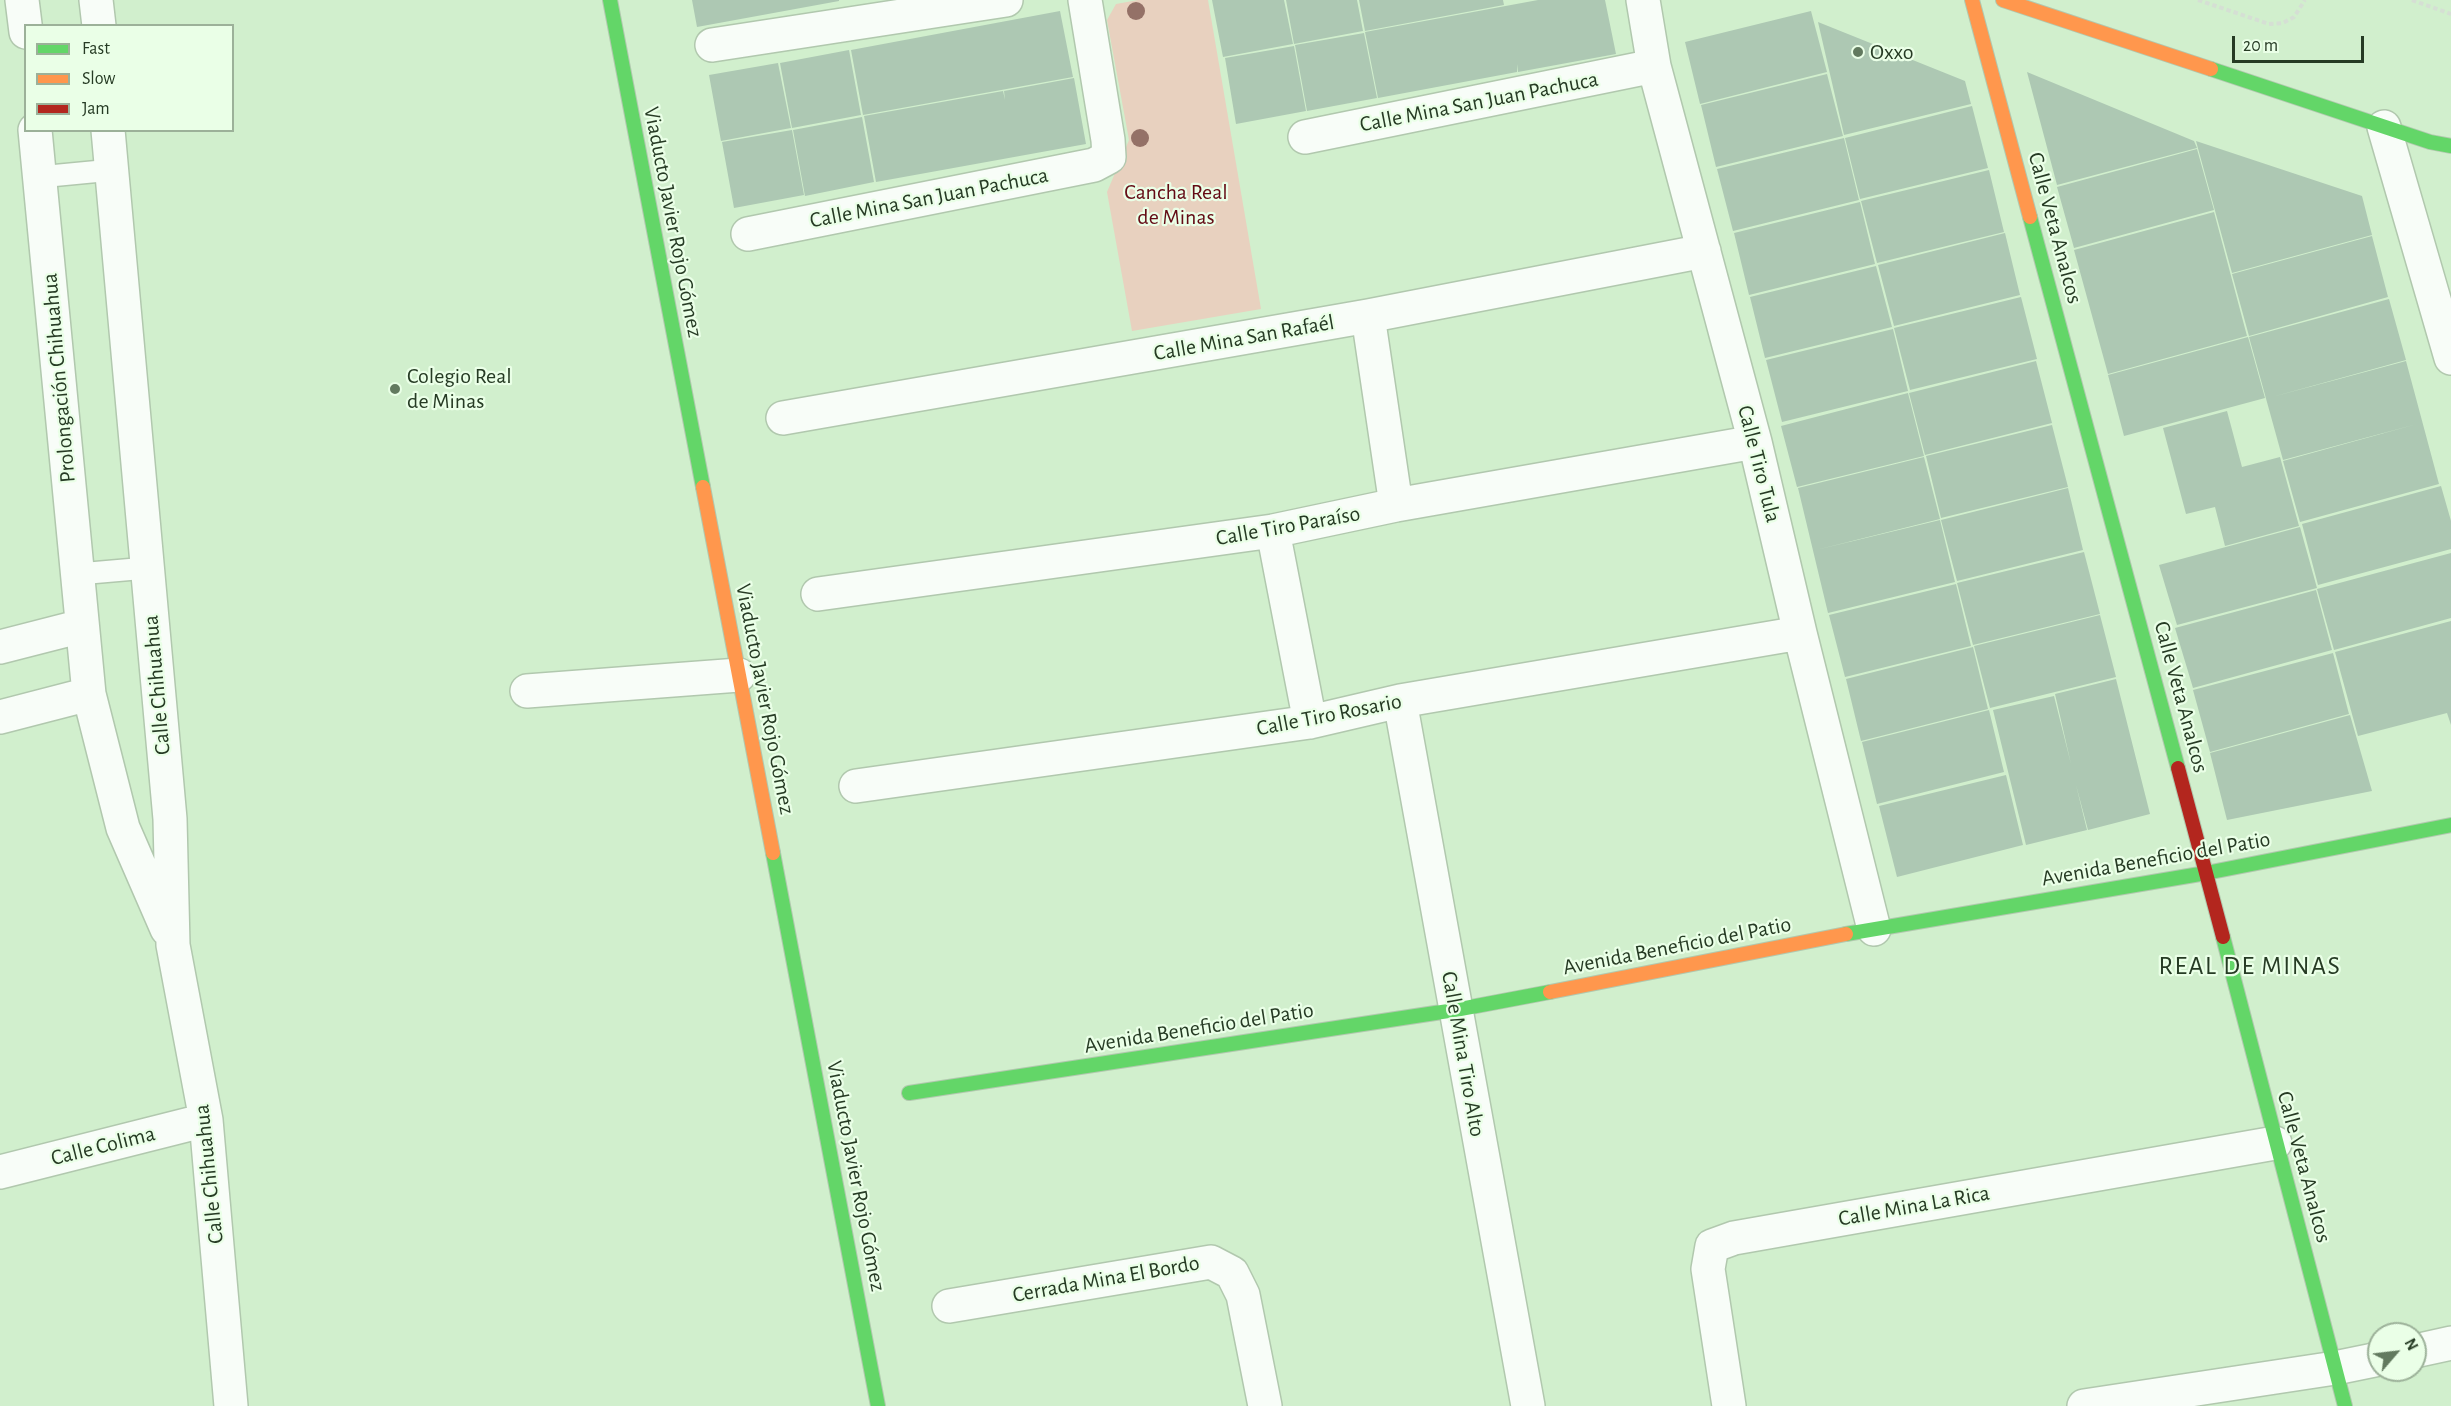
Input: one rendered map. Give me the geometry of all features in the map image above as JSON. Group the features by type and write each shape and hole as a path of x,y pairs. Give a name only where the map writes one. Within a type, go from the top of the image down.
{"street":[{"path":"22,0 25,24"},
{"path":"96,0 99,24"},
{"path":"712,45 1006,0"},
{"name":"Calle Mina San Juan Pachuca","path":"748,234 1094,165 1109,157 1084,0"},
{"name":"Calle Tiro Tula","path":"1643,0 1654,66 1755,442 1874,929"},
{"name":"Calle Veta Analcos","path":"1972,0 2206,873 2345,1406"},
{"path":"2003,0 2430,142 2451,151"},
{"name":"Viaducto Javier Rojo Gómez","path":"605,4 739,675 878,1406"},
{"name":"Calle Mina San Juan Pachuca","path":"1305,137 1654,66"},
{"path":"2384,127 2451,358"},
{"name":"Prolongación Chihuahua","path":"35,132 82,626"},
{"path":"108,132 147,568"},
{"path":"2430,142 2451,146"},
{"name":"Calle Mina San Rafaél","path":"783,418 1368,316 1704,251"},
{"path":"1368,316 1396,506"},
{"name":"Calle Tiro Paraíso","path":"818,594 1273,531 1396,506 1755,442"},
{"path":"1273,531 1310,722"},
{"name":"Calle Chihuahua","path":"147,568 170,819 173,945 206,1120 231,1406"},
{"path":"0,647 82,626"},
{"name":"Calle Chihuahua","path":"82,626 89,694 123,828 173,945"},
{"name":"Calle Tiro Rosario","path":"856,786 1310,722 1400,701 1800,633"},
{"path":"527,692 739,675"},
{"path":"0,717 89,694"},
{"name":"Calle Mina Tiro Alto","path":"1400,701 1528,1406"},
{"name":"Avenida Beneficio del Patio","path":"909,1093 1455,1010 1874,929 2206,873 2451,825"},
{"name":"Calle Colima","path":"0,1173 206,1120"},
{"name":"Calle Mina La Rica","path":"1730,1406 1708,1269 1712,1246 1734,1238 2276,1143"},
{"name":"Cerrada Mina El Bordo","path":"949,1306 1210,1262 1232,1273 1243,1295 1265,1406"},
{"path":"2427,1348 2451,1343"},
{"path":"2084,1406 2367,1361"}],"lane":[{"path":"39,177 112,170"},
{"path":"78,574 147,568"}],"path":[{"path":"2198,0 2270,24 2283,23 2294,17 2305,0"},
{"path":"2412,0 2451,14"}],"green space":[{"name":"Cancha Real de Minas","path":"1138,0 1208,0 1261,309 1132,331 1107,192 1129,140 1107,20 1116,4"}],"building":[{"path":"692,0 839,0 839,1 697,27"},
{"path":"1212,0 1284,0 1293,44 1223,57"},
{"path":"1286,0 1357,0 1363,31 1294,44"},
{"path":"1359,0 1503,0 1504,5 1365,31"},
{"path":"1538,0 1605,0 1616,54 1518,72 1517,64 1517,72 1378,98 1365,32"},
{"path":"1060,11 1073,77 863,115 851,50"},
{"path":"1811,11 1827,72 1700,104 1685,42"},
{"name":"Oxxo","path":"1818,22 1965,81 1971,104 1844,135"},
{"path":"1364,33 1377,98 1307,111 1295,45"},
{"path":"1294,46 1306,111 1236,124 1225,58"},
{"path":"849,50 861,115 792,128 780,63"},
{"path":"778,63 791,128 721,141 709,75"},
{"path":"2027,72 2194,141 2197,148 2057,185"},
{"path":"1827,74 1843,136 1716,167 1701,105"},
{"path":"1074,78 1086,144 876,182 864,116 1003,91 1005,100 1004,91"},
{"path":"1972,106 1988,168 1860,199 1845,138"},
{"path":"862,117 874,182 805,196 793,130"},
{"path":"792,130 804,195 734,208 722,142"},
{"path":"1844,138 1859,200 1733,231 1717,169"},
{"path":"2196,141 2362,196 2372,235 2232,273"},
{"path":"2197,149 2214,210 2074,248 2057,187"},
{"path":"1989,170 2004,232 1877,263 1861,201"},
{"path":"1860,202 1875,264 1749,295 1734,233"},
{"path":"2214,212 2247,336 2108,374 2074,250"},
{"path":"2005,233 2020,295 1894,326 1878,265"},
{"path":"2372,236 2388,297 2249,336 2232,274"},
{"path":"1876,266 1892,327 1765,358 1750,297"},
{"path":"2021,297 2037,359 1910,390 1894,328"},
{"path":"2389,299 2406,360 2272,397 2406,361 2439,484 2300,522 2283,461 2417,424 2283,460 2249,337"},
{"path":"1893,329 1908,391 1782,422 1766,360"},
{"path":"2248,337 2265,398 2124,436 2108,375"},
{"path":"2036,361 2052,423 1925,455 1909,393"},
{"path":"1908,393 1924,456 1797,487 1781,426"},
{"path":"2227,411 2242,467 2280,457 2299,526 2225,546 2215,507 2186,514 2163,428"},
{"path":"2052,425 2068,487 1941,518 1926,456"},
{"path":"1924,457 1940,519 1816,550 1940,520 1955,582 1828,613 1798,488"},
{"path":"2441,486 2451,521 2451,549 2318,585 2302,524"},
{"path":"2068,488 2083,550 1957,581 1941,520"},
{"path":"2300,527 2317,588 2177,625 2159,565"},
{"path":"2084,552 2100,614 1973,645 1957,583"},
{"path":"2451,553 2451,618 2334,650 2317,589"},
{"path":"1956,584 1971,646 1845,677 1829,615"},
{"path":"2316,590 2332,650 2193,688 2175,628"},
{"path":"2100,615 2116,677 1990,708 1974,646"},
{"path":"2451,621 2451,725 2447,713 2358,736 2335,652"},
{"path":"1973,647 1988,709 1861,741 1846,679"},
{"path":"2333,653 2349,714 2210,752 2193,690"},
{"path":"2116,679 2150,814 2088,830 2076,785 2087,830 2026,845 1993,710 2054,696 2071,764 2055,694"},
{"path":"1989,710 2004,772 1877,804 1862,742"},
{"path":"2350,715 2372,791 2227,820 2210,753"},
{"path":"2006,775 2023,845 1897,877 1879,806"}],"traffic: fast":[{"path":"610,0 703,487"},
{"path":"2211,69 2430,142 2451,146"},
{"path":"2030,217 2178,768"},
{"path":"1846,934 2206,873 2451,825"},
{"path":"773,853 878,1406"},
{"path":"2223,937 2345,1406"},
{"path":"909,1093 1455,1010 1550,992"}],"traffic: slow":[{"path":"1972,0 2030,217"},
{"path":"2003,0 2211,69"},
{"path":"703,487 773,853"},
{"path":"1550,992 1846,934"}],"traffic: jam":[{"path":"2178,768 2223,937"}],"place":[{"name":"Oxxo","path":"1858,52"},
{"name":"Colegio Real de Minas","path":"395,389"}],"district":[{"name":"REAL DE MINAS","path":"2250,966"}]}
